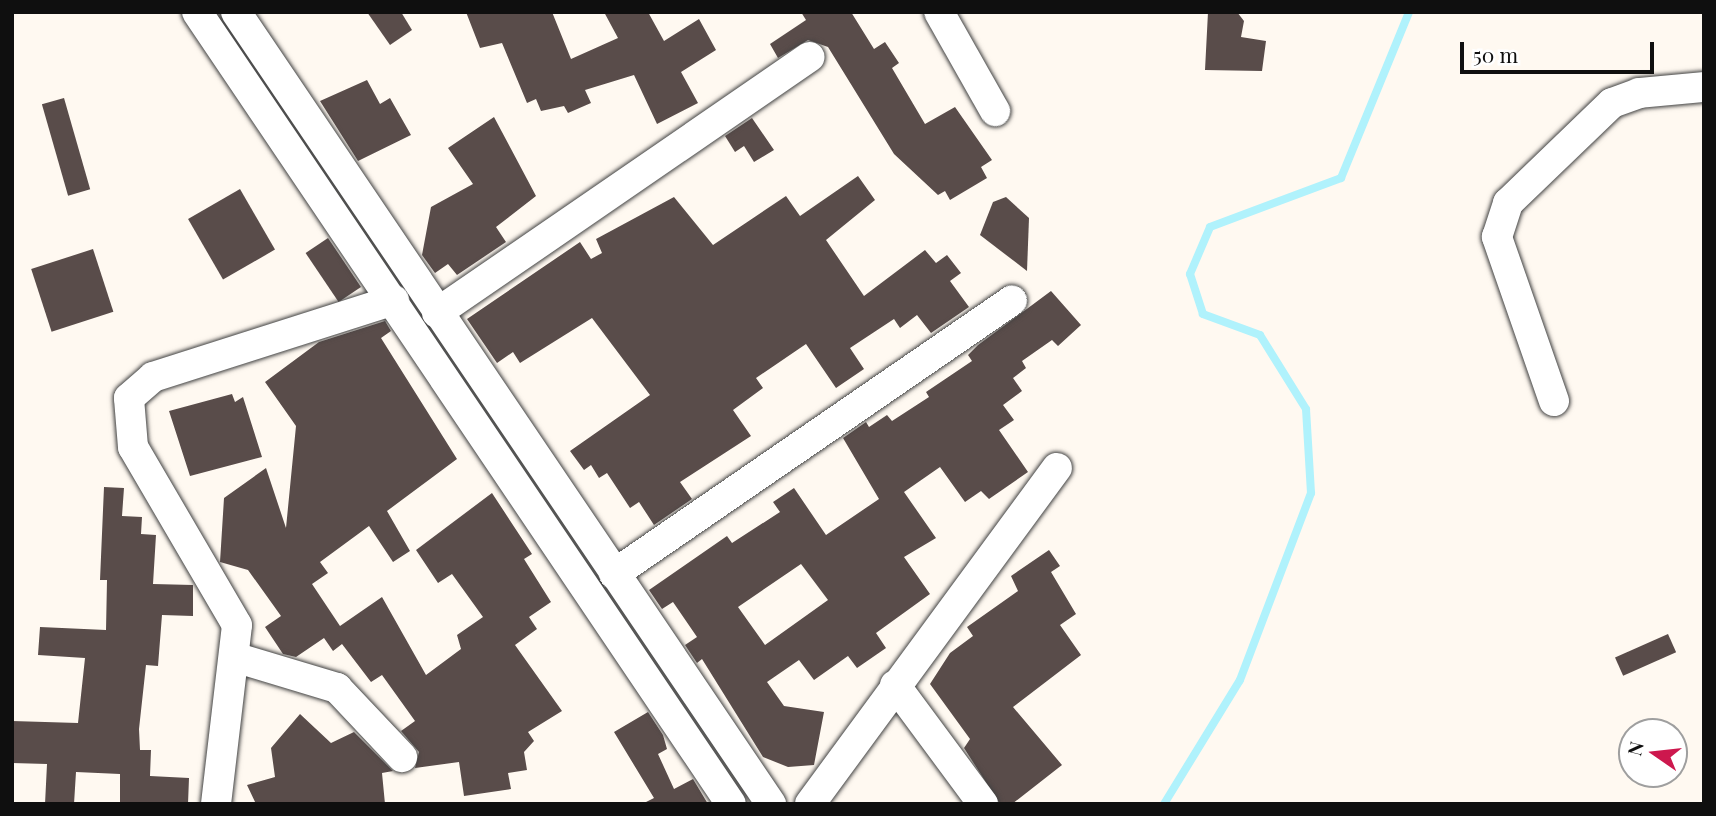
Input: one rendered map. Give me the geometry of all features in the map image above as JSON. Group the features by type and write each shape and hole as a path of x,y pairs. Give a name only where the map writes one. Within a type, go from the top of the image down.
{"street":[{"path":"197,12 394,300 731,804"},
{"path":"939,12 995,111"},
{"path":"245,16 437,313 771,804"},
{"path":"437,313 810,57"},
{"path":"1554,401 1497,237 1508,203 1612,103 1639,93 1704,87"},
{"path":"216,804 234,657 233,611 133,447 131,391 153,377 394,300"},
{"path":"614,574 1012,300"},
{"path":"810,804 1057,468"},
{"path":"234,657 337,688 402,757"},
{"path":"895,685 984,804"}],"building":[{"path":"367,12 401,12 412,30 390,45"},
{"path":"466,12 552,12 571,59 618,38 604,12 648,12 664,41 699,19 716,50 681,72 698,103 657,124 634,75 585,90 591,103 568,113 564,106 541,111 536,99 527,103 502,43 480,48"},
{"path":"801,12 851,12 874,49 885,42 899,63 892,68 925,124 955,107 992,160 981,167 987,178 950,200 945,191 938,195 894,154 828,47 808,40 778,58 770,44 806,20"},
{"path":"1208,12 1237,12 1244,21 1241,37 1266,41 1262,71 1205,70"},
{"path":"367,80 380,104 390,98 411,135 358,161 320,101"},
{"path":"64,98 90,189 68,196 42,104"},
{"path":"494,117 536,196 496,227 506,242 457,275 448,264 435,273 422,255 431,207 473,184 448,148"},
{"path":"752,118 774,150 754,162 744,146 735,152 725,136"},
{"path":"858,176 875,200 826,240 864,296 925,250 936,263 947,255 961,273 950,281 969,307 931,333 917,315 900,328 894,319 850,348 864,369 836,388 806,344 756,378 763,388 733,410 751,436 680,482 692,499 654,525 639,502 630,508 607,473 599,478 591,465 584,470 570,451 650,395 592,318 520,363 513,352 497,363 467,319 580,242 591,259 602,253 596,239 674,197 713,245 786,196 800,216"},
{"path":"240,189 275,250 223,280 188,219"},
{"path":"1006,197 1029,218 1027,271 980,235 993,202"},
{"path":"328,238 361,287 339,302 306,253"},
{"path":"93,249 113,312 52,332 31,269"},
{"path":"1051,291 1081,325 1058,346 1052,340 1022,361 1026,368 1013,378 1022,391 1003,405 1014,420 999,430 1028,472 989,499 981,491 965,502 940,467 904,492 936,538 904,557 930,594 876,633 886,648 857,668 848,656 814,680 799,660 767,682 784,706 824,712 814,765 788,767 763,757 702,659 697,663 685,645 697,637 673,602 662,609 649,590 727,536 732,543 780,512 773,502 794,488 826,535 879,499 843,438 866,422 869,427 887,415 892,421 929,397 926,392 972,361 968,355","holes":["801,564 828,600 765,645 738,607"]},
{"path":"385,321 391,331 381,338 457,459 387,511 410,551 393,562 369,526 320,562 328,573 312,584 340,626 382,597 426,675 461,649 457,635 483,617 452,574 438,583 416,550 492,493 532,554 524,559 551,602 529,617 537,629 515,645 562,711 528,732 534,741 524,752 527,770 508,773 511,789 464,796 459,762 415,768 419,752 401,731 415,721 382,675 371,682 342,644 333,651 324,638 296,657 283,654 265,627 281,616 248,570 220,562 224,498 266,468 286,528 296,426 265,382 319,342"},
{"path":"232,394 235,402 243,397 262,457 190,476 169,411"},
{"path":"104,487 124,488 122,516 142,517 141,534 156,535 153,584 193,585 193,616 162,615 158,666 146,665 139,729 140,750 151,750 150,776 189,778 188,804 120,804 120,774 76,772 74,804 45,804 47,764 12,763 12,721 78,723 85,658 38,655 40,627 106,630 107,580 100,580"},
{"path":"1049,550 1060,566 1051,572 1076,614 1060,625 1081,655 1013,707 1062,765 1012,804 1000,804 964,748 970,739 930,684 950,653 973,636 967,627 1018,591 1011,576"},
{"path":"1668,634 1676,652 1623,676 1615,658"},
{"path":"648,712 663,735 667,749 658,754 674,789 693,779 708,804 642,804 654,798 614,732"},
{"path":"300,714 331,743 354,732 393,771 382,773 385,804 256,804 247,785 275,777 271,748"}],"waterway":[{"path":"1164,804 1240,680 1311,493 1306,409 1260,335 1203,314 1190,274 1210,227 1341,178 1409,12"}]}
